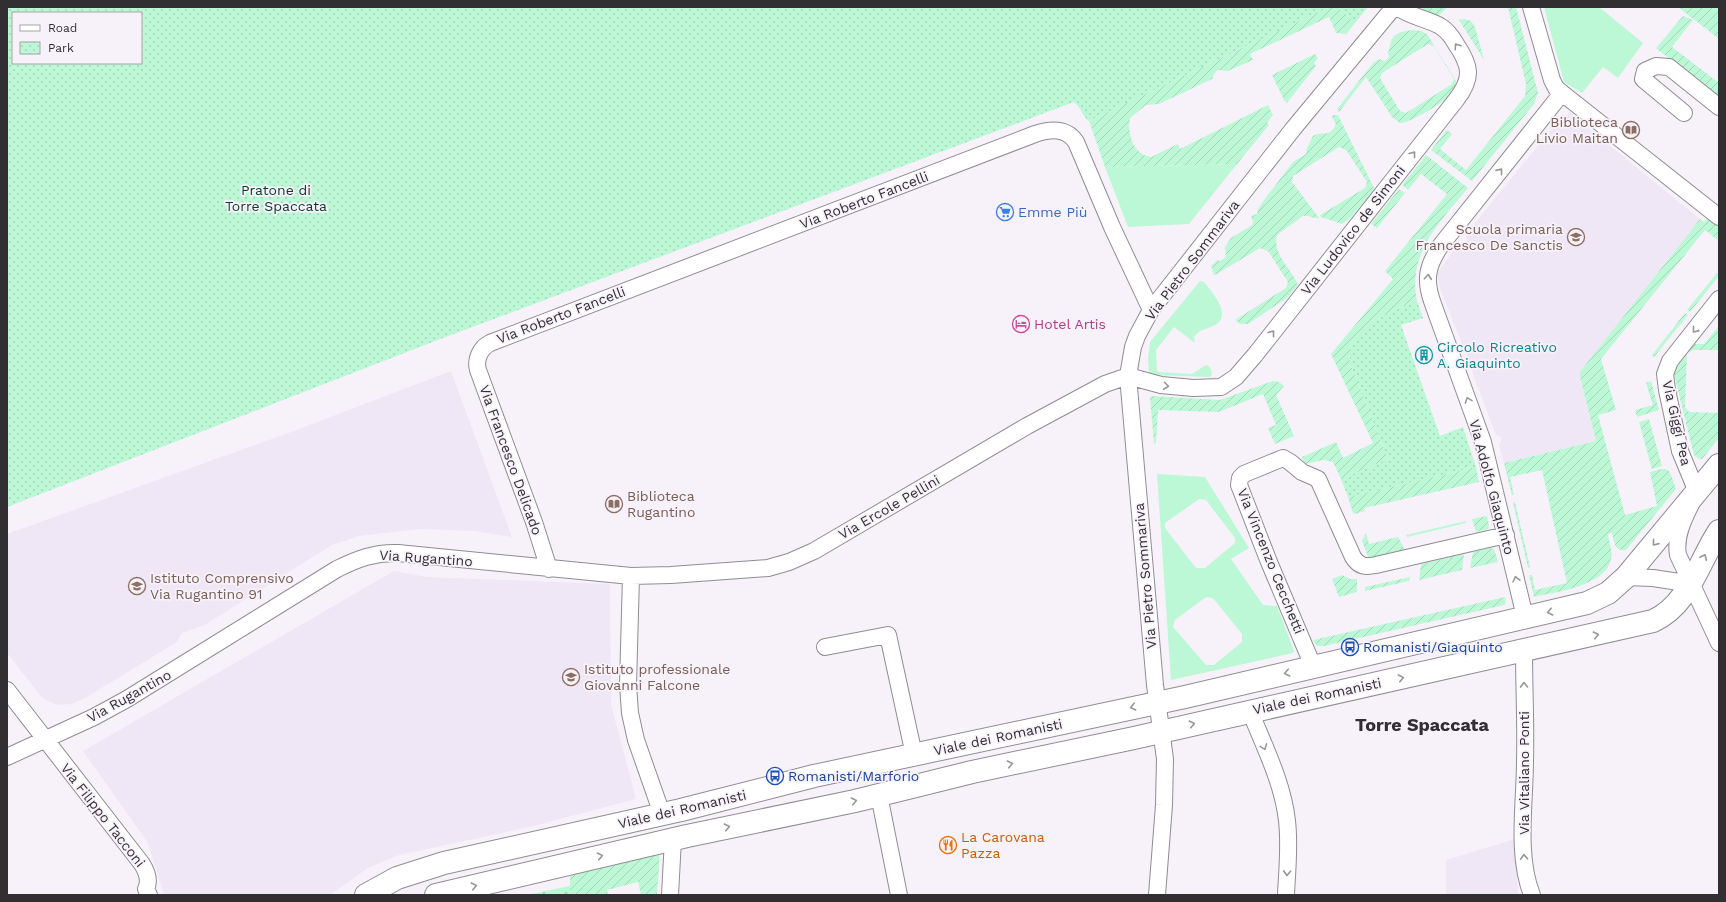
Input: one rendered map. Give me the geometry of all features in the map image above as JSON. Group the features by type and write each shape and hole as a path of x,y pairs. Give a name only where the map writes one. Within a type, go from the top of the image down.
{"street":[{"name":"Via Pietro Sommariva","path":"1157,895 1164,805 1165,759 1157,702 1128,376 1135,341 1151,310 1293,129 1394,7"},
{"name":"Via Ludovico de Simoni","path":"1128,376 1154,384 1193,388 1221,387 1232,380 1461,93 1469,76 1467,63 1448,32 1437,25 1416,18 1397,7"},
{"path":"1531,7 1552,80 1556,88 1715,214"},
{"path":"1684,113 1643,79 1645,71 1656,66 1670,67 1719,107"},
{"name":"Via Adolfo Giaquinto","path":"1525,617 1483,442 1432,304 1428,288 1428,277 1434,256 1448,235 1562,92"},
{"name":"Via Roberto Fancelli","path":"481,352 487,345 500,339 1035,134 1051,130 1067,133 1076,142 1112,227 1151,310"},
{"name":"Via Giggi Pea","path":"1697,492 1680,451 1665,374 1670,361 1719,299"},
{"name":"Via Francesco Delicado","path":"481,352 477,363 478,370 534,522 549,569"},
{"name":"Via Ercole Pellini","path":"631,576 671,575 762,568 780,565 796,559 852,529 1078,398 1105,384 1128,376"},
{"name":"Via Vincenzo Cecchetti","path":"1313,666 1269,562 1239,485 1240,478 1244,474 1283,458 1302,472 1318,479 1322,483 1353,557 1357,563 1363,566 1376,565 1506,535"},
{"name":"Viale dei Romanisti","path":"366,895 397,878 430,866 662,814 820,775 1157,702 1592,601 1608,593 1626,577 1719,465"},
{"name":"Viale dei Romanisti","path":"1692,584 1679,559 1676,545 1684,520 1697,492"},
{"name":"Viale dei Romanisti","path":"436,895 673,839 879,795 972,772 1162,732 1654,621 1662,617 1673,607 1692,584 1707,550 1719,531"},
{"name":"Via Rugantino","path":"7,757 122,702 337,569 366,556 382,553 398,553 631,576"},
{"path":"631,576 628,685 630,713 636,740 662,814"},
{"path":"1626,577 1653,578 1692,584 1719,643"},
{"path":"825,647 888,635 914,755"},
{"name":"Via Vitaliano Ponti","path":"1524,651 1525,760 1523,845 1524,865 1532,895"},
{"name":"Via Filippo Tacconi","path":"7,690 44,740 142,864 147,875 148,886 145,893"},
{"path":"1250,711 1279,784 1286,812 1288,842 1286,895"},
{"path":"879,795 899,895"},
{"path":"670,895 673,839"}],"shaded area":[{"name":"Scuola primaria Francesco De Sanctis","path":"1571,114 1700,219 1579,373 1596,441 1504,463 1499,445 1501,442 1501,437 1496,435 1472,371 1474,362 1468,359 1439,286 1437,273 1454,250 1459,249 1467,240 1466,234 1562,116"},
{"name":"Istituto Comprensivo Via Rugantino 91","path":"451,371 512,537 475,531 419,529 359,536 332,545 203,626 182,633 177,642 87,697 72,704 58,705 46,700 39,694 7,653 7,534 291,432"},
{"path":"394,571 427,577 610,584 611,704 636,799 534,826 399,855 368,868 330,895 164,895 148,843 83,751"},
{"path":"1515,839 1518,895 1446,895 1446,860"}],"green space":[{"name":"Pratone di Torre Spaccata","path":"7,7 1329,7 1089,121 1074,102 443,338 7,507"},
{"path":"1329,7 1336,7 1356,22 1346,34 1336,33 1329,17 1250,54 1253,60 1228,71 1218,70 1212,79 1159,104 1146,105 1130,118 1129,130 1136,148 1145,155 1151,157 1178,144 1180,149 1268,105 1273,115 1267,123 1269,125 1237,164 1105,167 1089,121"},
{"path":"1336,7 1368,7 1356,22"},
{"path":"1424,7 1448,7 1437,17 1422,10"},
{"path":"1508,7 1516,7 1538,93 1534,104 1472,181 1431,150 1447,130 1452,134 1440,149 1466,170 1525,96 1526,84"},
{"path":"1544,7 1599,7 1643,43 1618,78 1603,67 1582,93 1564,82"},
{"path":"1678,7 1719,7 1719,39"},
{"path":"1683,16 1693,20 1672,47 1719,83 1719,99 1656,48"},
{"path":"1464,19 1471,21 1475,27 1484,60 1459,20"},
{"path":"1411,30 1421,31 1427,34 1456,81 1455,90 1429,110 1412,119 1400,123 1392,117 1366,77 1339,112 1337,109 1373,63 1379,59 1385,61 1389,57 1388,54 1391,41 1394,36 1401,32","holes":["1428,44 1434,46 1454,79 1452,84 1406,113 1400,111 1380,78 1382,73"]},
{"path":"1315,54 1318,58 1314,63 1316,66 1287,103 1284,100 1272,75"},
{"path":"1333,115 1338,115 1375,190 1350,218 1342,224 1321,217 1320,215 1365,188 1367,182 1346,150 1339,147 1293,176 1292,182 1319,218 1303,216 1277,235 1277,248 1298,285 1287,298 1248,324 1240,324 1235,320 1286,288 1288,282 1268,251 1260,248 1217,274 1214,275 1211,266 1217,260 1220,261 1226,257 1225,247 1231,238 1252,225 1253,222 1251,216 1257,214 1258,209 1264,200 1293,162 1306,154 1307,148 1313,136 1328,133 1333,129 1336,125 1332,117"},
{"path":"1426,155 1468,188 1437,226 1421,253 1415,284 1417,301 1383,316 1362,330 1350,350 1350,363 1388,459 1341,479 1333,462 1323,460 1305,464 1302,457 1336,442 1343,458 1373,443 1331,354 1393,279 1385,271 1447,194 1421,174 1408,190 1402,185"},
{"path":"1237,164 1189,224 1128,227 1105,167"},
{"path":"1399,189 1405,193 1377,228 1371,224"},
{"path":"1711,214 1719,220 1719,241 1705,230 1601,359 1616,410 1598,415 1625,515 1657,506 1650,472 1666,469 1670,473 1676,489 1626,550 1617,548 1614,543 1612,533 1608,534 1611,559 1607,568 1600,576 1590,582 1567,590 1534,597 1529,575 1532,575 1535,590 1567,583 1542,470 1510,477 1514,495 1512,495 1504,463 1596,441 1579,373 1700,219 1704,222"},
{"path":"1717,273 1719,276 1690,312 1687,310"},
{"path":"1200,281 1204,282 1216,298 1222,311 1222,317 1219,322 1213,326 1196,334 1194,337 1195,343 1174,327 1156,350 1157,370 1158,372 1192,374 1206,365 1210,367 1212,374 1210,377 1153,375 1149,373 1148,359 1150,342"},
{"path":"1417,301 1423,318 1401,325 1440,436 1463,427 1476,467 1348,497 1341,479 1388,459 1350,363 1350,350 1362,330 1383,316"},
{"path":"1685,313 1688,315 1654,357 1652,355"},
{"path":"1719,326 1719,350 1693,350 1687,353 1685,407 1689,412 1719,413 1719,438 1702,459 1699,459 1694,455 1673,370 1694,344 1704,344"},
{"path":"1273,381 1279,382 1284,386 1276,395 1294,436 1275,444 1268,428 1276,425 1263,394 1219,412 1158,410 1156,443 1154,444 1150,398 1152,396 1220,400"},
{"path":"1651,381 1659,410 1637,417 1635,410 1653,405 1646,383"},
{"path":"1649,419 1662,466 1652,469 1639,422"},
{"path":"1476,467 1479,482 1364,508 1365,511 1355,514 1353,513 1348,497"},
{"path":"1157,474 1205,477 1249,548 1231,559 1263,605 1277,606 1294,651 1293,653 1171,680","holes":["1199,499 1206,500 1235,538 1235,543 1205,568 1196,568 1165,528 1165,523","1206,597 1213,598 1242,634 1242,642 1214,665 1206,665 1173,627 1175,620"]},
{"path":"1515,502 1530,567 1528,568 1513,503"},
{"path":"1487,516 1489,526 1488,529 1476,532 1472,519"},
{"path":"1466,521 1466,523 1407,537 1406,535"},
{"path":"1366,533 1369,544 1398,537 1405,550 1369,559 1362,541"},
{"path":"1490,548 1494,549 1498,562 1470,568 1473,552"},
{"path":"1464,554 1462,570 1419,580 1421,564"},
{"path":"1342,575 1350,579 1357,579 1357,592 1339,597 1332,579"},
{"path":"1410,577 1409,581 1365,591 1365,587"},
{"path":"1505,597 1506,603 1504,605 1324,646 1317,646 1313,640"},
{"path":"660,851 657,895 641,895 638,882 607,890 608,895 570,895 570,876"},
{"path":"570,886 570,895 526,895"}],"place":[{"name":"Biblioteca Livio Maitan","path":"1631,130"},
{"name":"Emme Più","path":"1005,212"},
{"name":"Scuola primaria Francesco De Sanctis","path":"1576,237"},
{"name":"Hotel Artis","path":"1021,324"},
{"name":"Circolo Ricreativo A. Giaquinto","path":"1424,355"},
{"name":"Biblioteca Rugantino","path":"614,504"},
{"name":"Istituto Comprensivo Via Rugantino 91","path":"137,586"},
{"name":"Romanisti/Giaquinto","path":"1350,647"},
{"name":"Istituto professionale Giovanni Falcone","path":"571,677"},
{"name":"Romanisti/Marforio","path":"775,776"},
{"name":"La Carovana Pazza","path":"948,845"}],"district":[{"name":"Torre Spaccata","path":"1422,724"}]}
